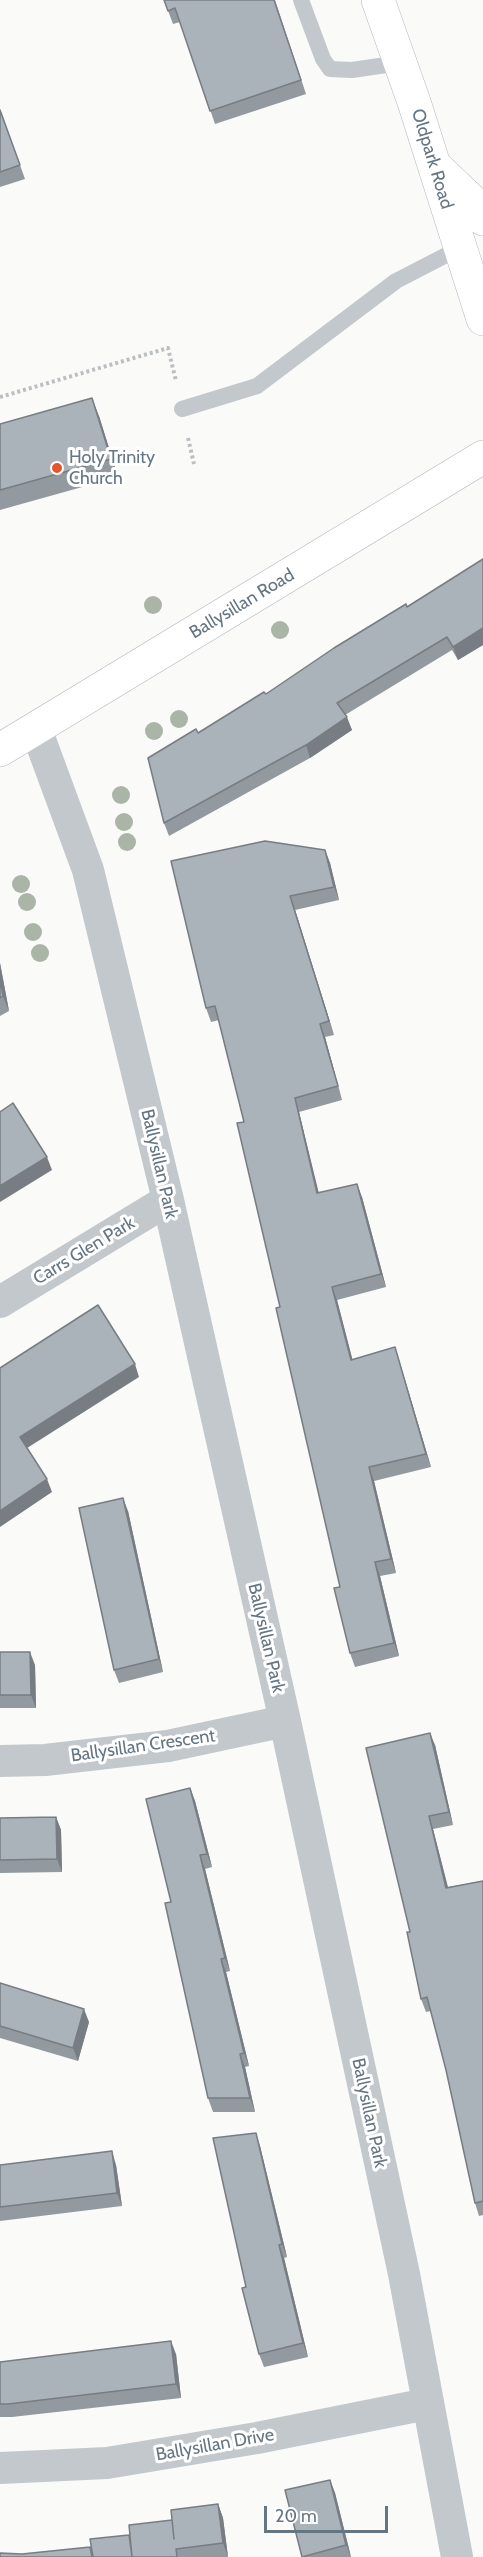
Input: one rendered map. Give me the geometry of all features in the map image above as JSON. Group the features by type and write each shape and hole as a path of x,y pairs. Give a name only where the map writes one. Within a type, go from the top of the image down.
{"main road":[{"name":"Oldpark Road","path":"378,0 435,165 483,319"},
{"path":"435,165 476,205 483,219"},
{"name":"Ballysillan Road","path":"0,750 483,457"}],"street":[{"name":"Ballysillan Park","path":"36,729 88,870 168,1200 285,1721 404,2274 457,2557"},
{"name":"Carrs Glen Park","path":"0,1302 168,1200"},
{"name":"Ballysillan Crescent","path":"0,1761 45,1760 168,1746 285,1721"},
{"name":"Ballysillan Drive","path":"0,2468 107,2463 257,2438 427,2404"}],"lane":[{"path":"301,0 323,59 330,69 352,70 400,63"},
{"path":"182,409 256,386 396,281 460,249"}],"path":[{"path":"0,396 168,348 194,464"}],"building":[{"path":"164,0 274,0 301,80 210,111 175,8 168,11"},
{"path":"0,110 20,165 0,172"},
{"name":"Holy Trinity Church","path":"92,398 111,459 0,490 0,424"},
{"path":"483,559 483,628 453,647 447,637 337,703 347,717 306,745 164,823 148,758 196,729 198,733 264,692 266,694 334,648 406,604 407,607"},
{"path":"265,841 325,850 334,887 290,896 329,1021 320,1024 338,1086 295,1098 317,1193 357,1184 381,1274 332,1287 351,1360 395,1347 426,1454 369,1467 391,1559 375,1562 394,1643 350,1653 334,1588 340,1587 276,1308 280,1307 237,1123 244,1122 215,1006 206,1008 171,861"},
{"path":"0,978 3,996 0,998"},
{"path":"13,1103 47,1157 0,1186 0,1112"},
{"path":"98,1305 135,1364 20,1437 47,1479 0,1511 0,1368"},
{"path":"123,1498 159,1659 114,1670 79,1508"},
{"path":"0,1652 30,1652 31,1695 0,1695"},
{"path":"430,1733 449,1812 429,1816 446,1888 483,1881 483,2201 475,2203 446,2070 427,1997 421,1999 407,1932 410,1932 366,1748"},
{"path":"190,1788 207,1854 200,1855 225,1958 221,1959 244,2053 240,2054 250,2098 208,2098 165,1903 171,1902 146,1799"},
{"path":"56,1817 57,1859 0,1860 0,1818"},
{"path":"0,1983 84,2009 73,2048 0,2026"},
{"path":"256,2133 282,2244 279,2245 303,2343 259,2354 242,2288 246,2287 213,2138"},
{"path":"112,2151 117,2193 0,2207 0,2165"},
{"path":"171,2341 176,2384 0,2404 0,2362"},
{"path":"330,2480 346,2545 302,2557 285,2490"},
{"path":"218,2504 223,2543 176,2549 177,2557 132,2557 129,2525 172,2520 174,2539 171,2510"},
{"path":"129,2535 132,2557 93,2557 90,2539"},
{"path":"90,2547 92,2557 0,2557 0,2553 22,2554"}],"place":[{"name":"Holy Trinity Church","path":"57,468"}]}
